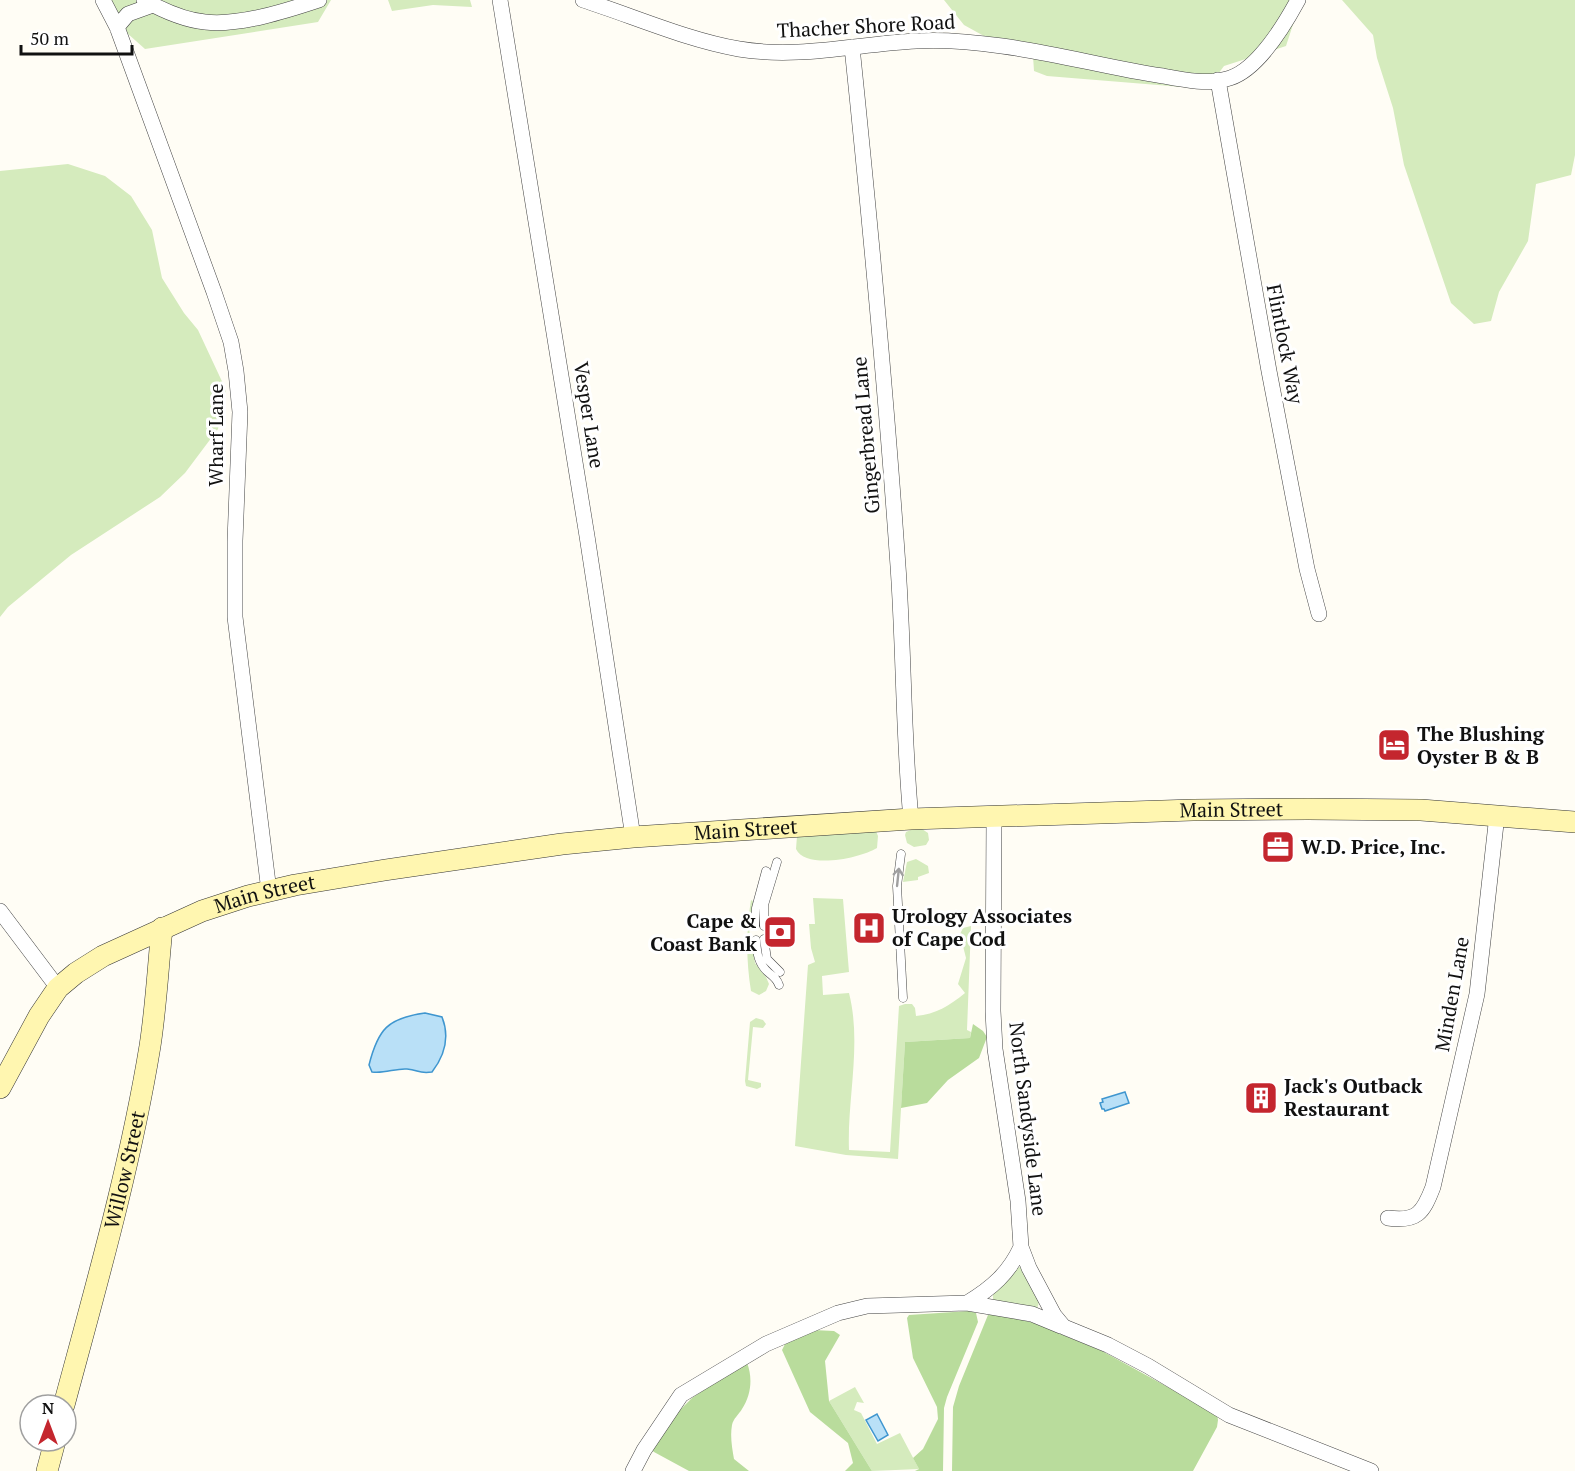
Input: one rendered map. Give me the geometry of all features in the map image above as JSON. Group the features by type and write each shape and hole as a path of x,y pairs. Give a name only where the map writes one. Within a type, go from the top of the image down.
{"main road":[{"name":"Main Street","path":"0,1088 39,1016 58,988 87,965 121,946 202,911 295,885 538,847 633,837 911,819 1274,809 1400,810 1575,822"},
{"name":"Willow Street","path":"67,1393 120,1191 141,1094 154,1010 162,928"},
{"path":"47,1471 52,1453"}],"street":[{"name":"Wharf Lane","path":"103,0 117,27 231,342 240,412 235,541 235,617 269,891"},
{"path":"117,27 128,14 149,3 190,19 216,22 267,15 319,0"},
{"name":"Vesper Lane","path":"500,0 587,536 633,837"},
{"name":"Thacher Shore Road","path":"583,0 737,48 784,53 916,41 975,43 1023,49 1186,80 1218,80 1237,75 1258,58 1298,0"},
{"name":"Gingerbread Lane","path":"852,47 864,147 867,207 891,474 911,819"},
{"name":"Flintlock Way","path":"1218,80 1269,371 1305,557 1319,614"},
{"name":"Minden Lane","path":"1388,1218 1402,1220 1418,1215 1433,1187 1477,994 1497,815"},
{"name":"North Sandyside Lane","path":"994,817 994,1032 998,1073 1018,1201 1021,1247 1029,1268 1054,1316 1064,1327"},
{"path":"0,911 58,988"},
{"path":"967,1303 991,1288 1004,1275 1021,1247"},
{"path":"633,1471 644,1450 681,1395 766,1344 852,1309 867,1306 967,1303 1032,1314 1108,1345 1148,1366 1228,1415 1371,1471"}],"lane":[{"path":"901,854 897,886 903,998"},
{"path":"766,871 756,908 759,926 777,862"},
{"path":"779,985 776,978 765,969 758,958 760,939 767,959 780,972"}],"green space":[{"path":"96,0 331,0 318,22 145,49 100,9"},
{"path":"388,0 470,0 472,7 433,5 392,11"},
{"path":"944,0 1301,0 1286,46 1224,66 1207,89 1047,76 1034,71 1033,56 1013,52 964,25"},
{"path":"1342,0 1575,0 1575,155 1571,175 1536,184 1528,241 1499,292 1491,321 1474,324 1451,303 1404,165 1393,108 1377,58 1373,35"},
{"path":"68,164 105,176 131,196 152,230 162,278 184,313 198,330 226,390 218,429 185,473 160,497 71,555 8,607 0,617 0,171"},
{"path":"922,829 928,833 929,840 926,845 914,847 907,843 906,832"},
{"path":"876,831 877,848 847,858 822,861 802,855 796,849 797,836"},
{"path":"916,859 928,866 929,873 918,877 918,880 903,882 907,862"},
{"path":"813,898 843,899 849,972 822,976 823,995 849,993 853,1012 854,1052 849,1150 890,1152 899,1006 912,1004 916,1016 923,1015 942,1009 965,993 958,984 966,958 960,934 963,928 971,926 967,1030 971,1032 970,1038 905,1042 898,1159 846,1155 795,1146 808,965 815,962 809,924 815,924"},
{"path":"751,900 754,902 751,926 749,926 755,963 769,984 766,991 759,995 751,991 747,957 747,934"},
{"path":"756,1018 763,1020 766,1024 763,1028 753,1027 748,1080 761,1083 761,1087 757,1089 746,1086 745,1081 750,1022"},
{"path":"973,1024 987,1037 979,1058 948,1080 927,1103 901,1108 905,1042 970,1038"},
{"path":"1021,1267 1039,1302 1037,1309 993,1300 993,1295 1016,1268"},
{"path":"969,1311 976,1313 978,1322 944,1408 943,1471 915,1471 919,1469 913,1458 923,1449 938,1419 937,1407 913,1358 907,1318 909,1315"},
{"path":"998,1314 1034,1323 1102,1351 1217,1414 1217,1427 1193,1471 952,1471 953,1407 959,1386 988,1315"},
{"path":"813,1330 834,1331 840,1335 825,1361 829,1401 872,1471 845,1471 853,1463 848,1443 810,1412 782,1350 785,1344"},
{"path":"747,1363 750,1375 749,1392 745,1404 733,1423 731,1438 734,1459 749,1471 689,1471 651,1449 672,1418 692,1398 742,1364"},
{"path":"855,1387 864,1403 857,1402 854,1410 861,1413 877,1444 900,1433 919,1469 872,1471 829,1401"}],"water":[{"path":"425,1013 442,1017 446,1032 443,1052 432,1072 424,1073 403,1069 372,1072 369,1065 372,1053 386,1027 402,1018"},
{"path":"1125,1092 1129,1103 1105,1111 1102,1109 1100,1103 1103,1102 1102,1099"},
{"path":"877,1414 888,1435 878,1441 866,1420"}],"place":[{"name":"The Blushing Oyster B & B","path":"1394,745"},
{"name":"W.D. Price, Inc.","path":"1278,847"},
{"name":"Urology Associates of Cape Cod","path":"869,928"},
{"name":"Cape & Coast Bank","path":"780,932"},
{"name":"Jack's Outback Restaurant","path":"1261,1098"}]}
